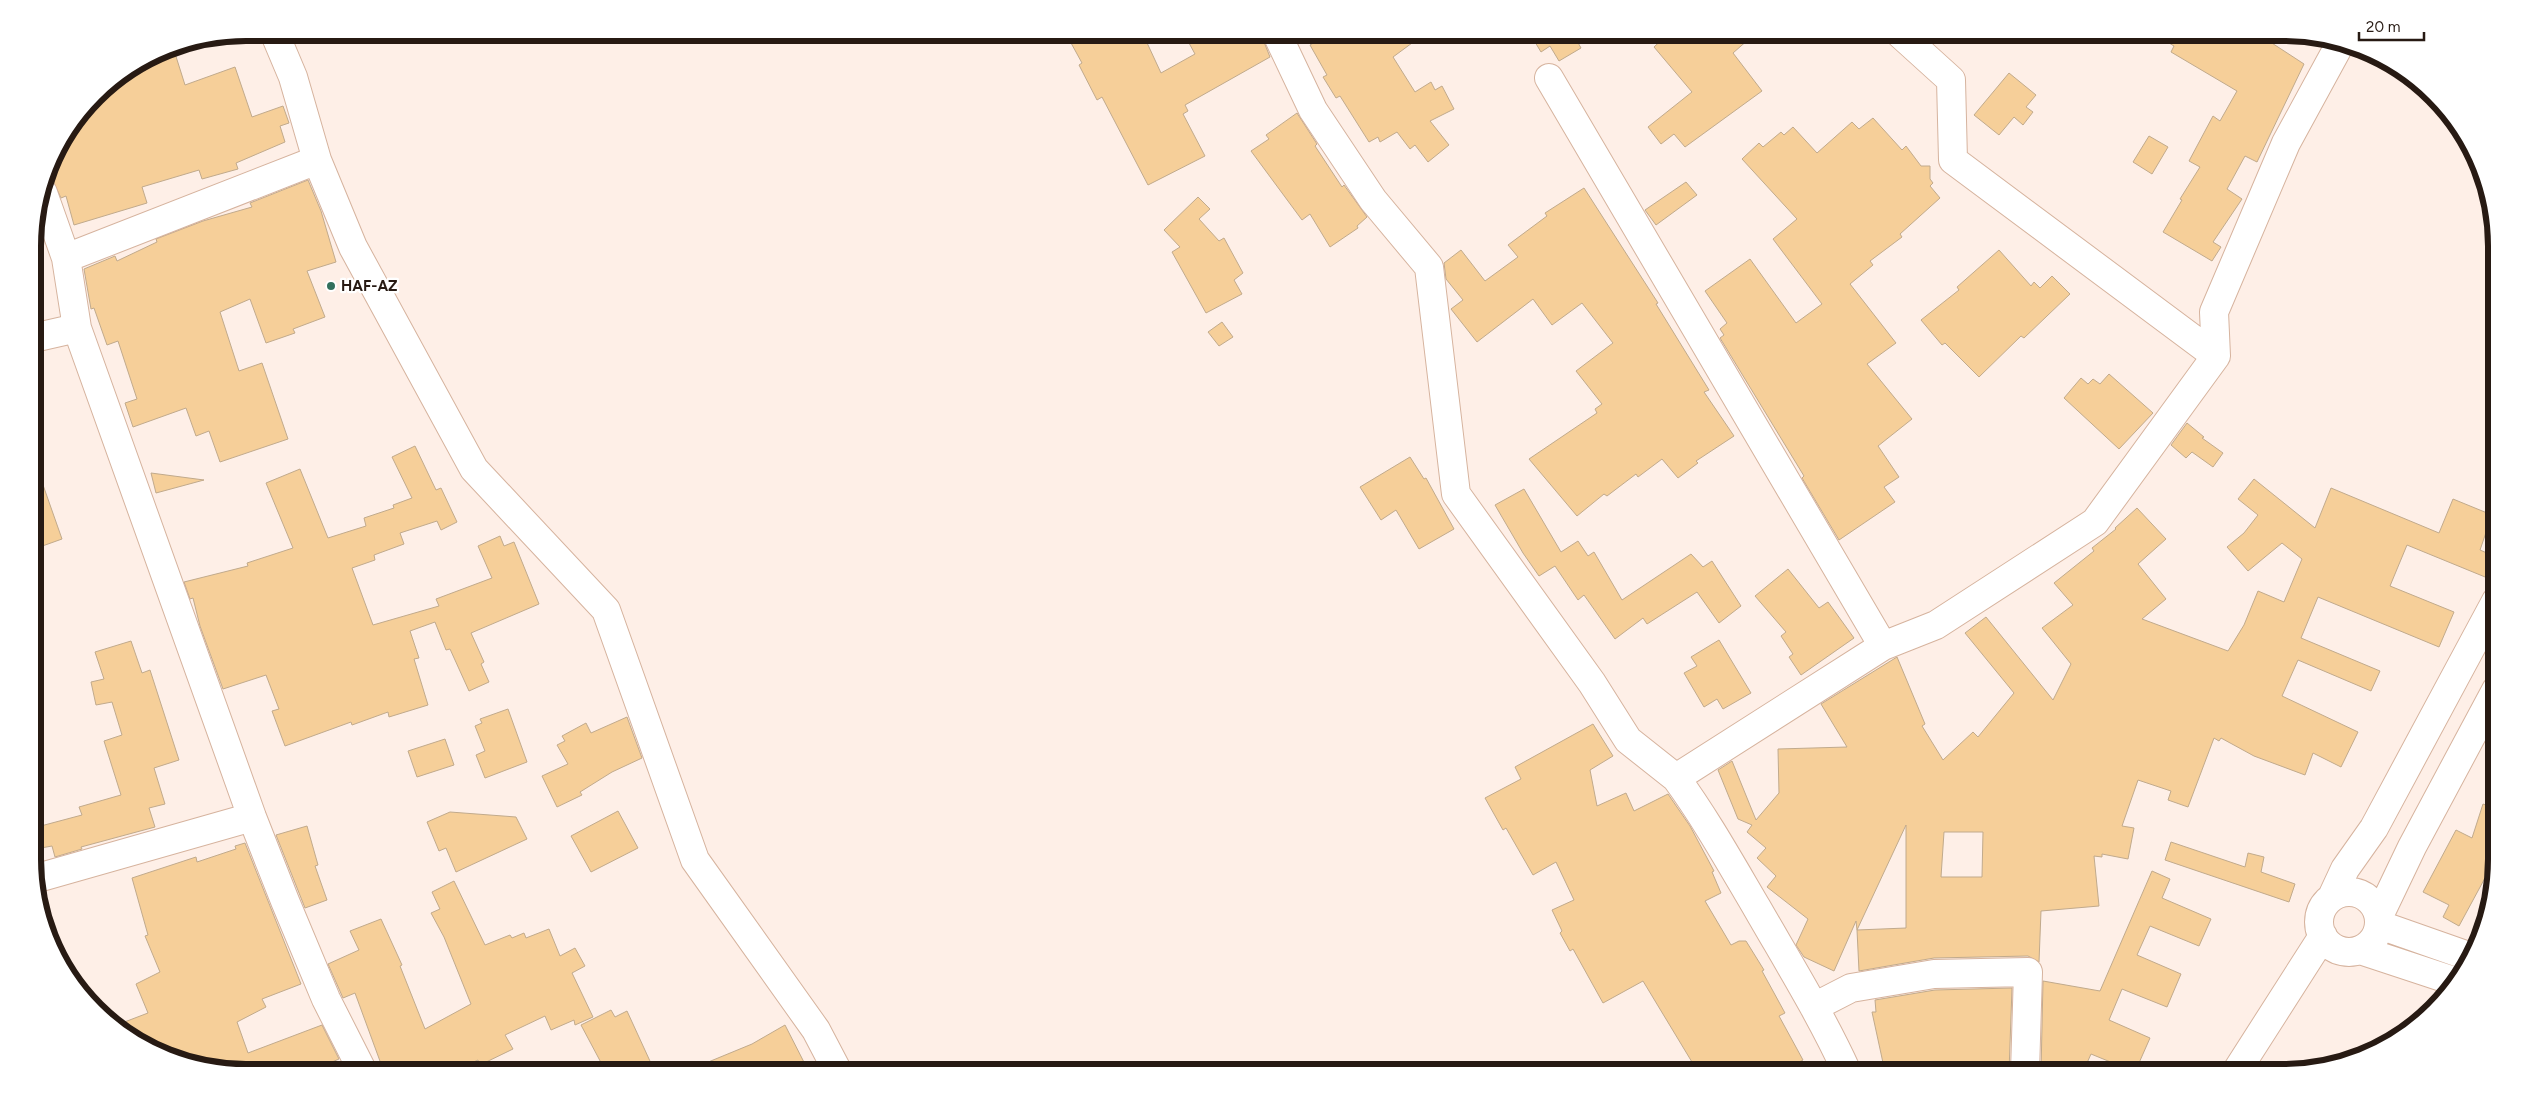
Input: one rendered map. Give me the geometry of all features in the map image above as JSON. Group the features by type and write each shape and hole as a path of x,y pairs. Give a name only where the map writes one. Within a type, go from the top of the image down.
{"street":[{"path":"278,41 293,77 317,160 352,248 474,468 606,610 695,860 816,1030 834,1064"},
{"path":"1280,41 1313,110 1373,200 1429,267 1456,494 1592,683 1628,740 1676,778 1698,808 1829,1032 1843,1064"},
{"path":"1908,41 1950,80 1953,160 2216,356"},
{"path":"1676,778 1883,646 1936,625 2095,522 2216,356 2214,312 2286,143 2338,48"},
{"path":"1549,78 1883,646"},
{"path":"66,258 317,160"},
{"path":"46,202 66,258 78,328 252,817 323,990 359,1064"},
{"path":"41,336 78,328"},
{"path":"2332,898 2345,869 2374,828 2488,616"},
{"path":"2360,950 2374,940 2379,920 2412,847 2488,705"},
{"path":"42,876 252,817"},
{"path":"2379,920 2376,908 2364,896 2348,892 2325,903 2319,919 2323,936 2334,948 2343,951 2360,950 2448,979"},
{"path":"2379,920 2464,954"},
{"path":"2241,1064 2323,936"},
{"path":"1814,1007 1851,988 1897,980 1934,974 2028,972 2025,1064"}],"building":[{"path":"1070,41 1146,41 1161,73 1195,54 1188,41 1264,41 1270,57 1185,105 1188,111 1183,114 1205,156 1148,185 1102,97 1097,100 1079,65 1082,63"},
{"path":"1317,41 1415,41 1393,57 1415,92 1431,82 1435,90 1442,86 1454,109 1430,121 1449,145 1428,162 1415,145 1410,149 1397,132 1380,142 1378,137 1369,142 1340,96 1336,98 1323,77 1327,75 1310,45"},
{"path":"1534,41 1577,41 1581,48 1559,61 1550,46 1541,52"},
{"path":"1660,41 1747,41 1733,53 1762,91 1685,147 1674,134 1661,144 1648,127 1692,92 1654,47"},
{"path":"2166,41 2228,41 2231,43 2232,41 2269,41 2304,64 2257,162 2245,156 2227,189 2242,199 2213,242 2221,247 2212,261 2163,232 2182,200 2180,199 2200,167 2189,161 2213,116 2220,121 2237,91 2171,52 2174,46"},
{"path":"175,54 185,85 235,67 252,117 283,106 289,123 280,126 285,142 236,163 238,169 202,179 199,170 142,187 147,203 74,225 66,196 61,198 53,181 62,155 76,132 101,101 143,69"},
{"path":"2009,73 2036,95 2026,107 2033,112 2023,125 2014,117 1999,135 1974,115"},
{"path":"1297,113 1317,144 1315,146 1342,187 1344,185 1367,217 1357,226 1358,228 1330,247 1310,214 1302,220 1251,151 1269,139 1266,135"},
{"path":"1873,118 1902,150 1906,146 1921,166 1930,166 1930,179 1933,183 1930,186 1940,198 1900,234 1902,237 1870,261 1873,265 1850,284 1896,343 1867,364 1912,419 1878,446 1899,477 1884,487 1895,502 1839,540 1802,478 1804,476 1720,338 1724,335 1720,329 1727,323 1705,291 1750,259 1796,323 1822,304 1773,239 1797,219 1742,159 1759,143 1763,147 1781,132 1784,135 1793,127 1817,153 1852,122 1859,129"},
{"path":"2149,136 2168,147 2152,174 2133,162"},
{"path":"308,180 321,211 336,262 307,271 325,317 293,329 295,333 266,343 250,299 220,312 239,371 262,363 288,439 220,462 209,431 196,436 186,408 133,427 125,403 137,399 118,341 107,345 94,308 91,309 84,269 115,256 117,261 157,242 156,239 203,221 252,207 250,203"},
{"path":"1686,182 1697,195 1656,225 1645,210"},
{"path":"1584,188 1658,303 1656,304 1709,390 1704,392 1734,436 1696,461 1698,463 1678,478 1662,459 1638,477 1636,474 1607,496 1604,494 1577,516 1529,459 1597,413 1595,409 1602,404 1576,371 1613,343 1582,303 1552,325 1533,299 1477,342 1451,309 1463,300 1446,279 1444,263 1461,250 1485,281 1518,257 1508,245 1547,216 1545,213"},
{"path":"1198,197 1210,209 1199,219 1219,241 1224,238 1243,273 1234,280 1242,294 1206,313 1172,252 1180,247 1164,230"},
{"path":"1999,250 2031,286 2034,282 2040,288 2052,276 2070,294 2024,338 2021,336 1979,377 1945,343 1942,345 1921,320 1959,290 1957,287"},
{"path":"1222,322 1233,337 1219,346 1208,332"},
{"path":"2109,374 2153,413 2119,449 2064,398 2081,378 2088,384 2093,379 2100,384"},
{"path":"2187,423 2204,437 2202,438 2223,453 2213,467 2192,452 2186,458 2171,445"},
{"path":"415,446 436,490 441,488 457,522 441,530 437,521 400,533 404,544 374,555 375,560 352,568 373,625 439,606 436,599 492,578 478,546 500,536 504,546 514,542 539,604 471,633 484,662 481,664 489,682 469,691 450,649 446,650 435,622 410,631 419,658 414,659 428,705 389,717 388,712 352,725 351,722 285,746 272,711 279,709 266,675 223,689 200,626 193,598 190,599 184,582 248,566 247,563 293,548 266,483 300,469 328,538 366,526 364,518 394,508 393,505 412,498 392,457"},
{"path":"1410,457 1424,479 1426,478 1454,529 1419,549 1396,510 1381,520 1360,487"},
{"path":"151,473 204,480 156,493"},
{"path":"41,479 62,539 41,546"},
{"path":"2254,479 2315,528 2331,488 2439,533 2453,499 2488,513 2488,527 2480,550 2488,554 2488,578 2407,545 2390,586 2454,612 2439,647 2318,597 2301,638 2380,671 2371,691 2298,660 2282,696 2358,732 2341,767 2313,753 2305,775 2254,756 2221,738 2219,741 2214,738 2188,807 2168,800 2171,791 2138,780 2122,826 2134,828 2128,859 2102,854 2102,857 2094,856 2099,906 2041,911 2039,962 2028,956 1934,958 1859,971 1856,921 1834,971 1804,957 1796,945 1808,919 1767,887 1776,876 1757,858 1766,848 1747,832 1752,825 1738,819 1718,770 1732,761 1756,820 1779,793 1778,749 1847,747 1821,704 1897,657 1925,724 1922,726 1943,760 1973,732 1978,737 2014,693 1965,633 1986,617 2053,700 2071,664 2042,628 2073,605 2054,583 2094,551 2092,548 2116,529 2137,508 2166,539 2138,564 2166,599 2142,619 2228,651 2244,625 2258,591 2284,602 2302,559 2282,543 2248,571 2227,547 2244,533 2258,515 2238,499","holes":["1906,825 1906,928 1857,930","1944,832 1983,832 1982,877 1941,877"]},
{"path":"1524,489 1561,552 1578,541 1588,556 1594,552 1622,600 1691,554 1703,567 1712,561 1741,606 1719,623 1697,592 1647,624 1643,618 1615,639 1584,595 1578,600 1555,566 1539,576 1523,553 1495,505"},
{"path":"1788,569 1819,608 1828,602 1854,638 1801,675 1789,657 1793,654 1781,636 1786,632 1755,596"},
{"path":"1719,640 1751,693 1723,709 1717,699 1704,707 1684,673 1697,666 1691,657"},
{"path":"131,641 142,673 150,670 179,760 154,768 165,804 149,808 155,827 81,847 82,849 55,857 52,846 41,848 41,826 82,815 79,807 121,795 104,741 122,735 112,702 96,705 91,682 104,679 95,652"},
{"path":"508,709 527,762 485,778 476,755 485,751 475,726 482,723 480,719"},
{"path":"627,717 642,758 612,772 580,792 582,795 557,807 542,776 568,764 557,745 565,741 562,736 586,723 591,733"},
{"path":"1593,724 1613,756 1590,770 1597,806 1626,793 1634,811 1668,794 1690,826 1714,871 1712,872 1721,893 1705,901 1731,945 1739,941 1746,941 1764,970 1762,971 1785,1013 1779,1016 1803,1060 1796,1064 1693,1064 1643,981 1603,1003 1573,949 1570,951 1560,933 1562,931 1552,910 1574,900 1556,862 1533,875 1506,828 1503,830 1485,798 1521,779 1515,767"},
{"path":"445,739 454,765 417,777 408,751"},
{"path":"2483,804 2488,806 2487,874 2459,926 2443,917 2449,905 2423,892 2456,830 2472,838"},
{"path":"618,811 638,848 591,872 571,836"},
{"path":"450,812 516,817 527,839 456,872 446,848 439,851 427,822"},
{"path":"307,826 318,865 315,866 327,900 305,908 276,835"},
{"path":"2171,842 2245,867 2248,853 2264,857 2261,872 2295,884 2289,902 2165,860"},
{"path":"245,843 301,984 262,999 266,1007 237,1022 248,1053 322,1025 339,1059 327,1064 246,1064 206,1060 180,1053 155,1043 123,1023 148,1013 136,984 160,972 145,936 148,935 132,878 196,857 197,862 236,849 235,846"},
{"path":"2152,871 2170,879 2162,898 2211,919 2199,946 2150,926 2137,955 2181,974 2167,1007 2122,989 2109,1020 2150,1038 2139,1064 2115,1064 2091,1054 2087,1064 2041,1064 2043,981 2100,991"},
{"path":"454,881 485,945 510,935 512,938 524,933 526,938 549,929 560,956 575,948 585,966 572,973 593,1017 575,1025 574,1020 551,1030 545,1016 505,1035 513,1049 482,1064 480,1064 478,1060 469,1064 381,1064 355,993 343,998 328,964 359,950 350,931 381,919 402,965 400,966 425,1029 471,1004 444,937 431,913 440,909 432,892"},
{"path":"2012,988 2009,1064 1883,1064 1872,1012 1876,1012 1875,1000 1935,990"},
{"path":"611,1010 615,1017 627,1011 651,1064 602,1064 581,1025"},
{"path":"785,1025 805,1064 703,1064 752,1044"}],"place":[{"name":"HAF-AZ","path":"331,286"}]}
